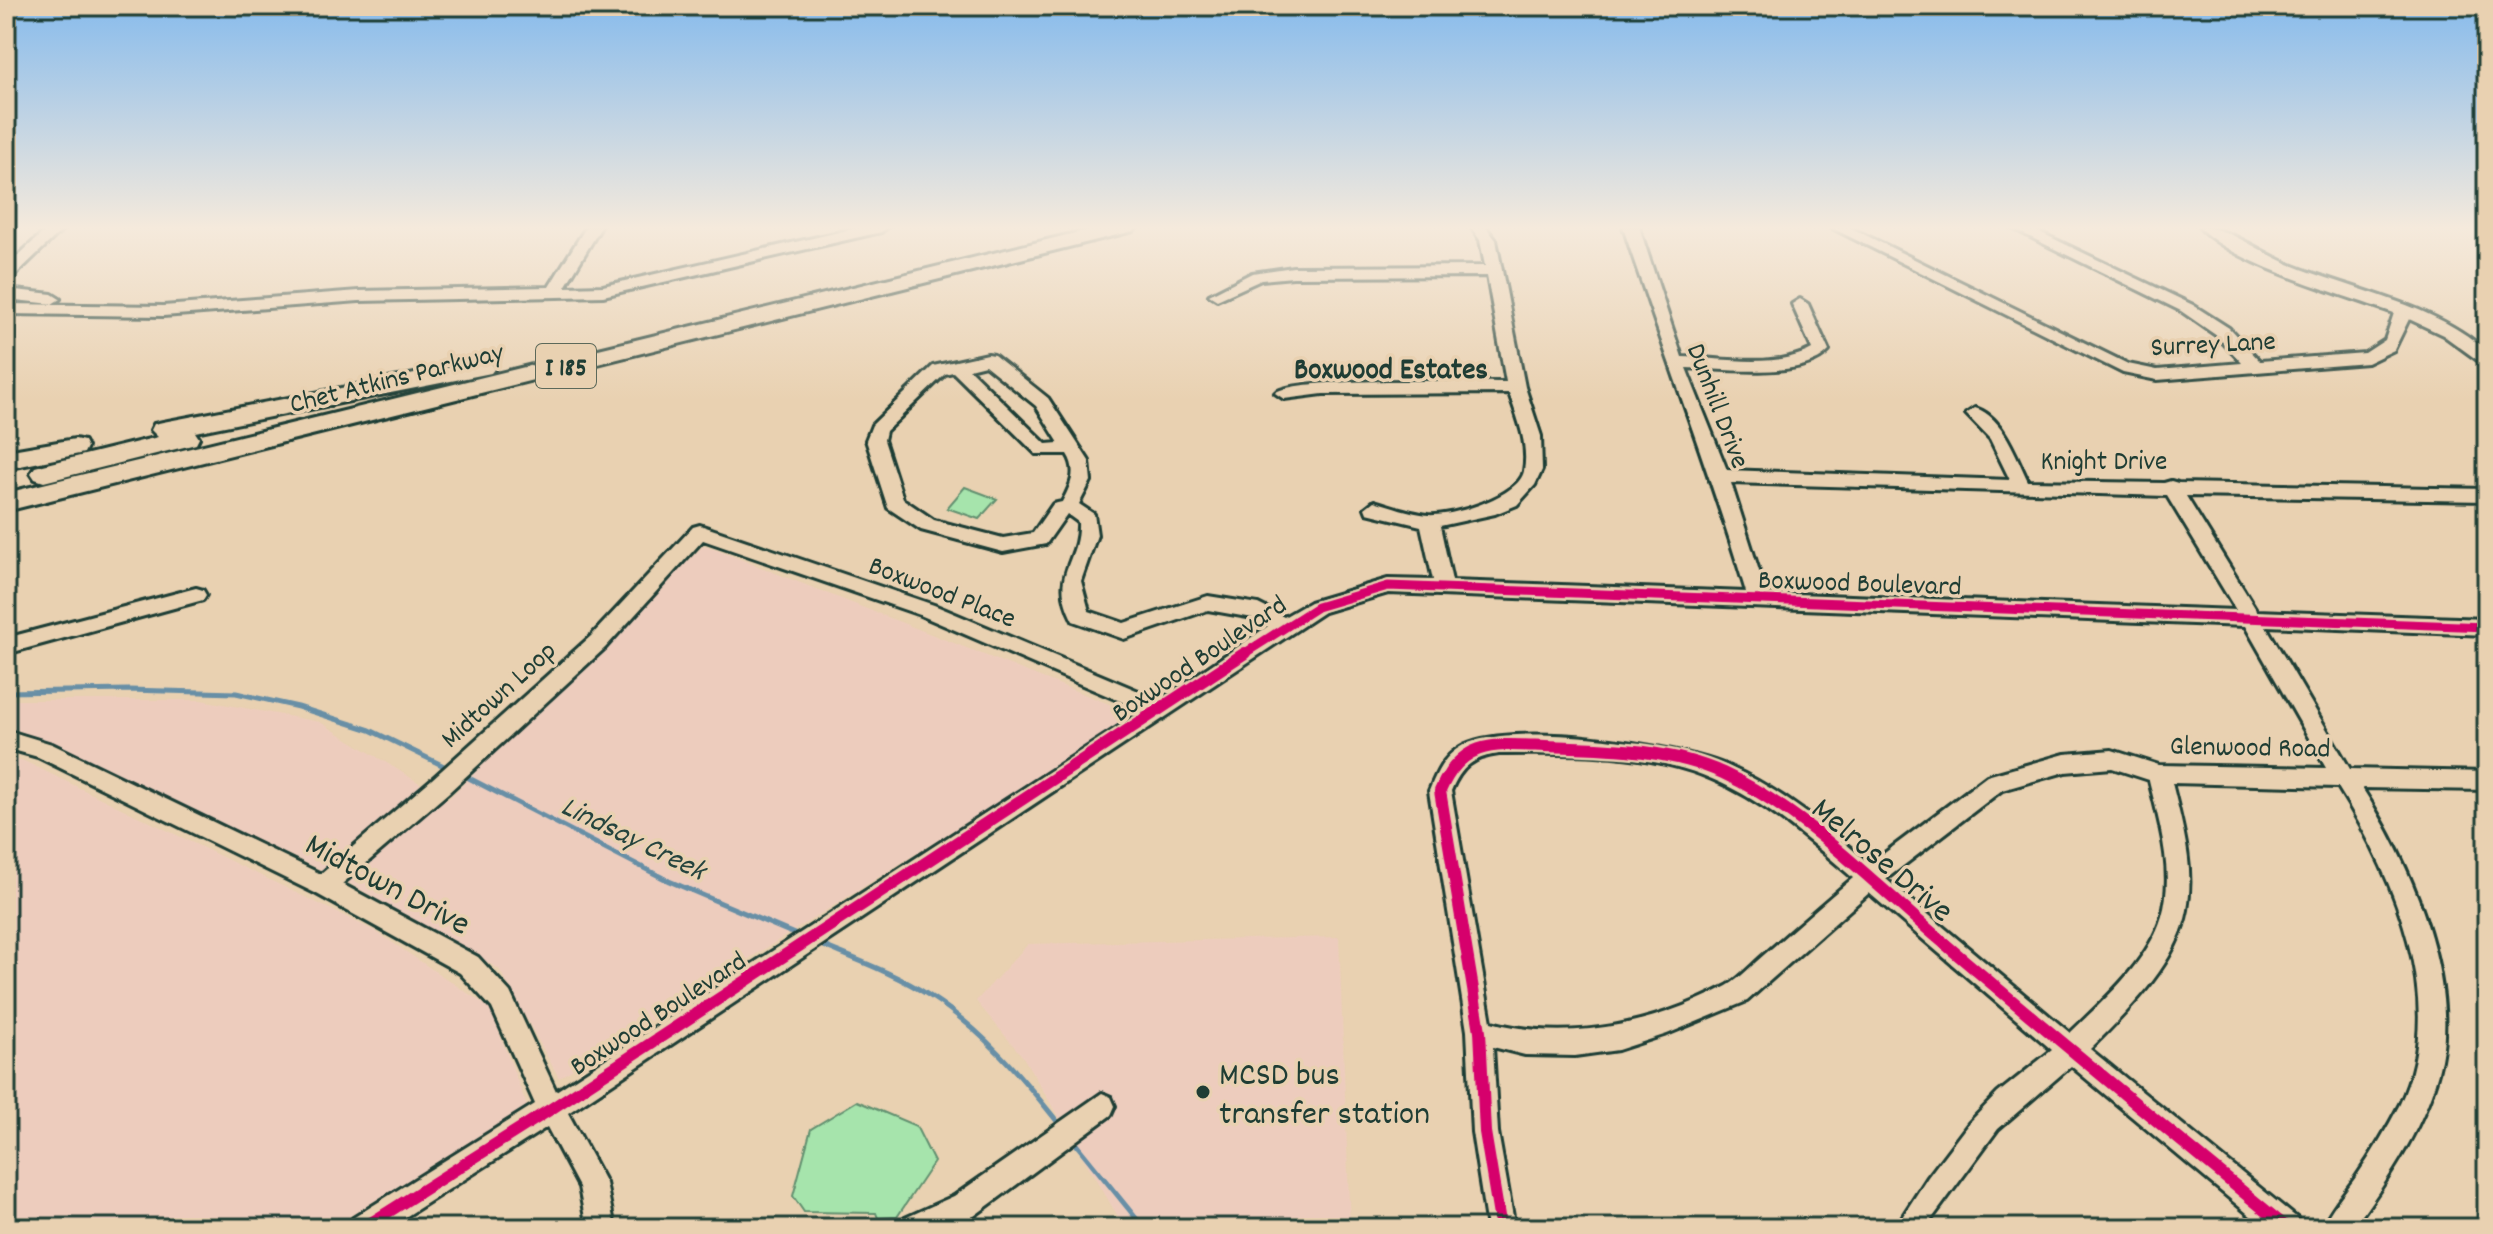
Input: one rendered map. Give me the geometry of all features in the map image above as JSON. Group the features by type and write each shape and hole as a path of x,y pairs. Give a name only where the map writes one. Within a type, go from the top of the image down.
{"highway":[{"name":"Chet Atkins Parkway","path":"6,482 831,285"},
{"name":"Chet Atkins Parkway","path":"6,502 893,285"},
{"path":"6,460 488,367"},
{"path":"6,518 442,396"}],"street":[{"path":"553,294 559,285"},
{"path":"6,309 219,309 359,296 553,294 637,285"},
{"path":"1217,295 1239,285"},
{"path":"1374,508 1430,522 1495,507 1510,500 1529,481 1534,458 1532,436 1516,387 1497,285"},
{"name":"Dunhill Drive","path":"1650,285 1675,362 1720,476 1759,601"},
{"name":"Surrey Lane","path":"1954,285 2123,368 2157,375 2367,358 2386,352 2394,340 2403,311"},
{"path":"2138,285 2187,308 2223,332 2255,366"},
{"path":"2330,285 2452,331 2487,362"},
{"path":"6,294 62,300 102,310"},
{"path":"1675,362 1782,363 1812,359 1821,351 1800,304"},
{"path":"988,359 1042,402 1072,448 1080,461 1082,481 1069,506 1060,509 1039,539 1003,545 928,525 895,503 875,440 878,429 939,370 988,359"},
{"path":"956,366 1042,450 1072,448"},
{"path":"1284,393 1323,388 1516,387"},
{"path":"1975,414 1997,436 2022,487"},
{"name":"Knight Drive","path":"1720,476 2022,487 2171,487 2487,495"},
{"path":"2171,487 2253,618 2341,777 2384,845 2414,925 2428,988 2431,1036 2422,1082 2383,1164 2336,1228"},
{"path":"1069,506 1087,519 1088,535 1071,581 1080,616 1102,617 1124,631 1208,603 1258,611 1284,626"},
{"path":"1430,522 1444,587"},
{"name":"Boxwood Place","path":"700,532 927,610 1162,710"},
{"name":"Midtown Loop","path":"323,886 440,786 598,642 700,532"},
{"name":"Boxwood Boulevard","path":"363,1228 849,915 1162,710 1284,626 1317,607 1388,586 2487,627"},
{"path":"6,646 196,595"},
{"name":"Midtown Drive","path":"6,739 44,750 323,886 469,965 501,1000 551,1109 592,1183 601,1228"},
{"name":"Melrose Drive","path":"1501,1228 1485,1132 1480,1031 1440,791 1445,774 1456,760 1473,751 1512,742 1591,746 1656,754 1699,765 1741,783 1817,835 2070,1050 2287,1228"},
{"name":"Glenwood Road","path":"1480,1031 1525,1043 1575,1044 1618,1038 1658,1026 1738,993 1868,879 1973,797 1995,783 2026,771 2065,763 2112,759 2159,774 2487,781"},
{"path":"1909,1228 1989,1120 2070,1050 2144,970 2166,939 2175,914 2177,886 2173,839 2159,774"},
{"path":"915,1228 964,1206 1092,1112"}],"shaded area":[{"path":"704,545 1137,715 559,1078 499,969 352,885 133,781 17,730 6,729 6,700 201,700 320,722 447,800"},
{"path":"6,757 24,761 375,931 490,1008 527,1106 331,1228 6,1228"},
{"name":"MCSD bus transfer station","path":"1339,937 1350,1228 1125,1228 1023,1057 976,1001 1028,944"}],"green space":[{"path":"965,487 997,499 979,519 947,508"},
{"path":"857,1101 916,1126 934,1162 897,1217 878,1218 876,1213 804,1212 793,1196 811,1129"}],"waterway":[{"name":"Lindsay Creek","path":"6,692 129,690 236,693 298,707 370,730 450,769"},
{"name":"Lindsay Creek","path":"461,774 669,881 799,936"},
{"name":"Lindsay Creek","path":"819,944 904,981 949,1009 1000,1055 1060,1125"},
{"name":"Lindsay Creek","path":"1071,1138 1144,1228"}],"cycle path":[{"path":"363,1228 551,1109 1162,710 1284,626 1317,607 1388,586 2487,627"},
{"path":"1501,1228 1485,1132 1480,1031 1440,791 1458,760 1470,751 1499,745 1615,749 1659,754 1701,765 1751,788 1835,848 1913,917 2287,1228"}],"place":[{"name":"MCSD bus transfer station","path":"1203,1092"}],"district":[{"name":"Boxwood Estates","path":"1391,368"}]}
